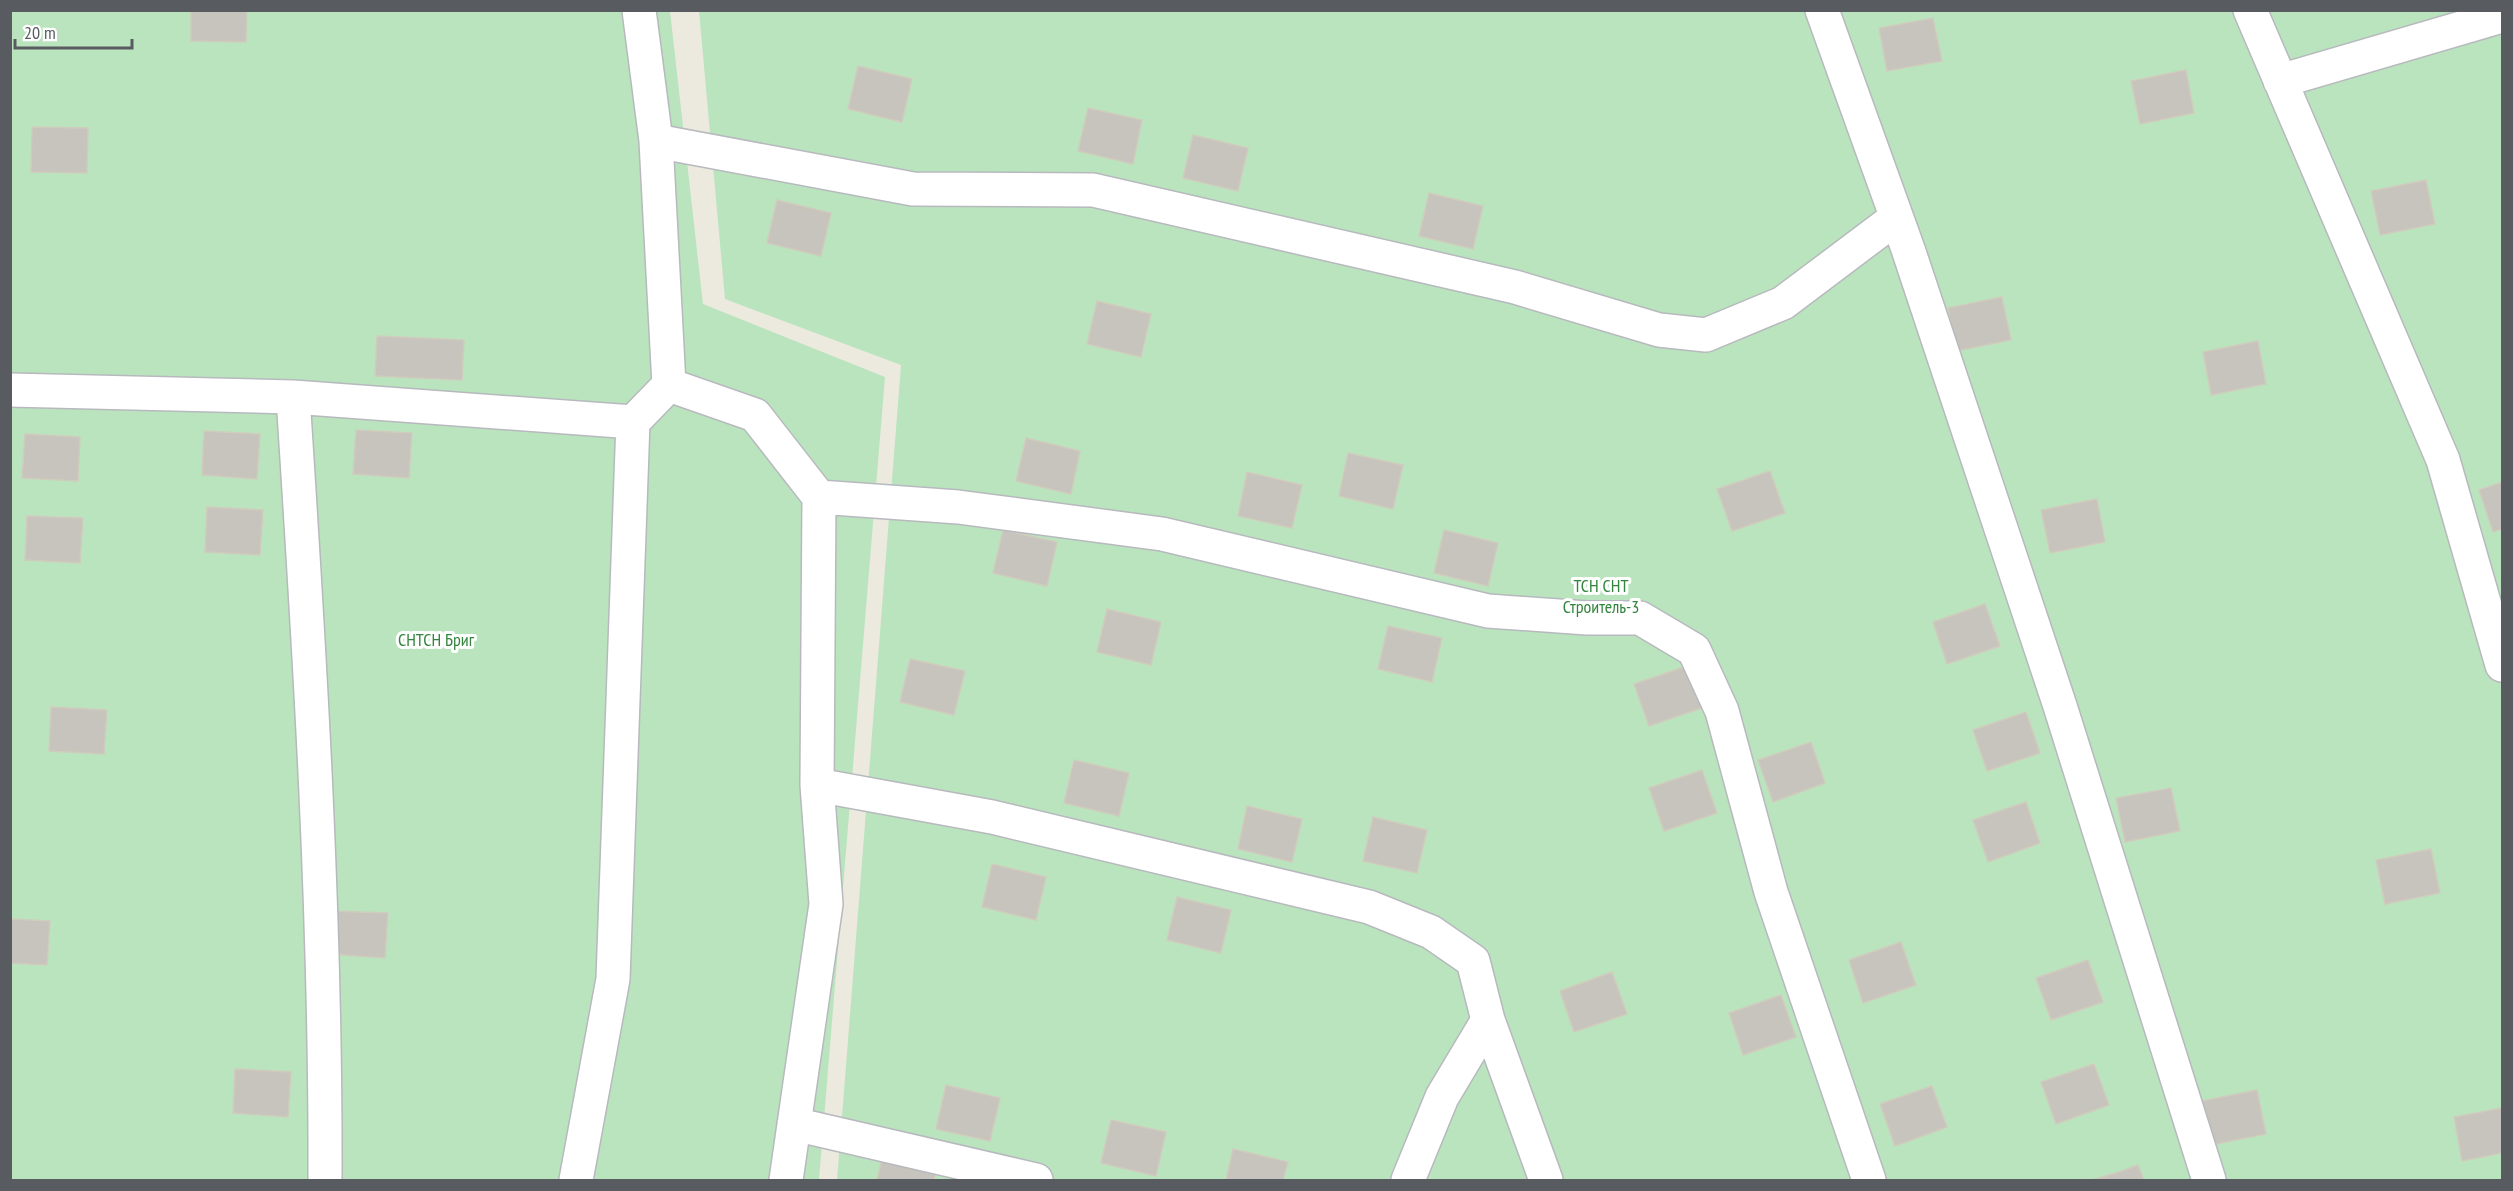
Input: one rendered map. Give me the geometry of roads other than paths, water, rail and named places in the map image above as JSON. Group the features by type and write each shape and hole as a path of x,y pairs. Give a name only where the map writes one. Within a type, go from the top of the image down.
{"lane":[{"path":"576,1180 613,979 633,422 669,385 656,141 639,10"},
{"path":"1822,10 1896,218 2060,706 2209,1180"},
{"path":"2250,10 2443,460 2502,665"},
{"path":"2280,81 2502,16"},
{"path":"656,141 913,189 1093,190 1515,287 1659,330 1706,335 1783,303 1896,218"},
{"path":"669,385 755,415 819,497 817,785 826,904 786,1180"},
{"path":"10,390 293,397 633,422"},
{"path":"293,397 308,618 324,1016 325,1180"},
{"path":"819,497 958,507 1162,534 1488,610 1587,618 1640,618 1694,650 1722,711 1771,892 1869,1180"},
{"path":"817,785 992,817 1369,907 1431,932 1473,961 1488,1020 1546,1180"},
{"path":"1408,1180 1442,1097 1488,1020"},
{"path":"794,1124 1036,1180"}],"park label":[{"name":"ТСН СНТ Строитель-3","path":"1601,595"},
{"name":"СНТСН Бриг","path":"436,639"}]}
